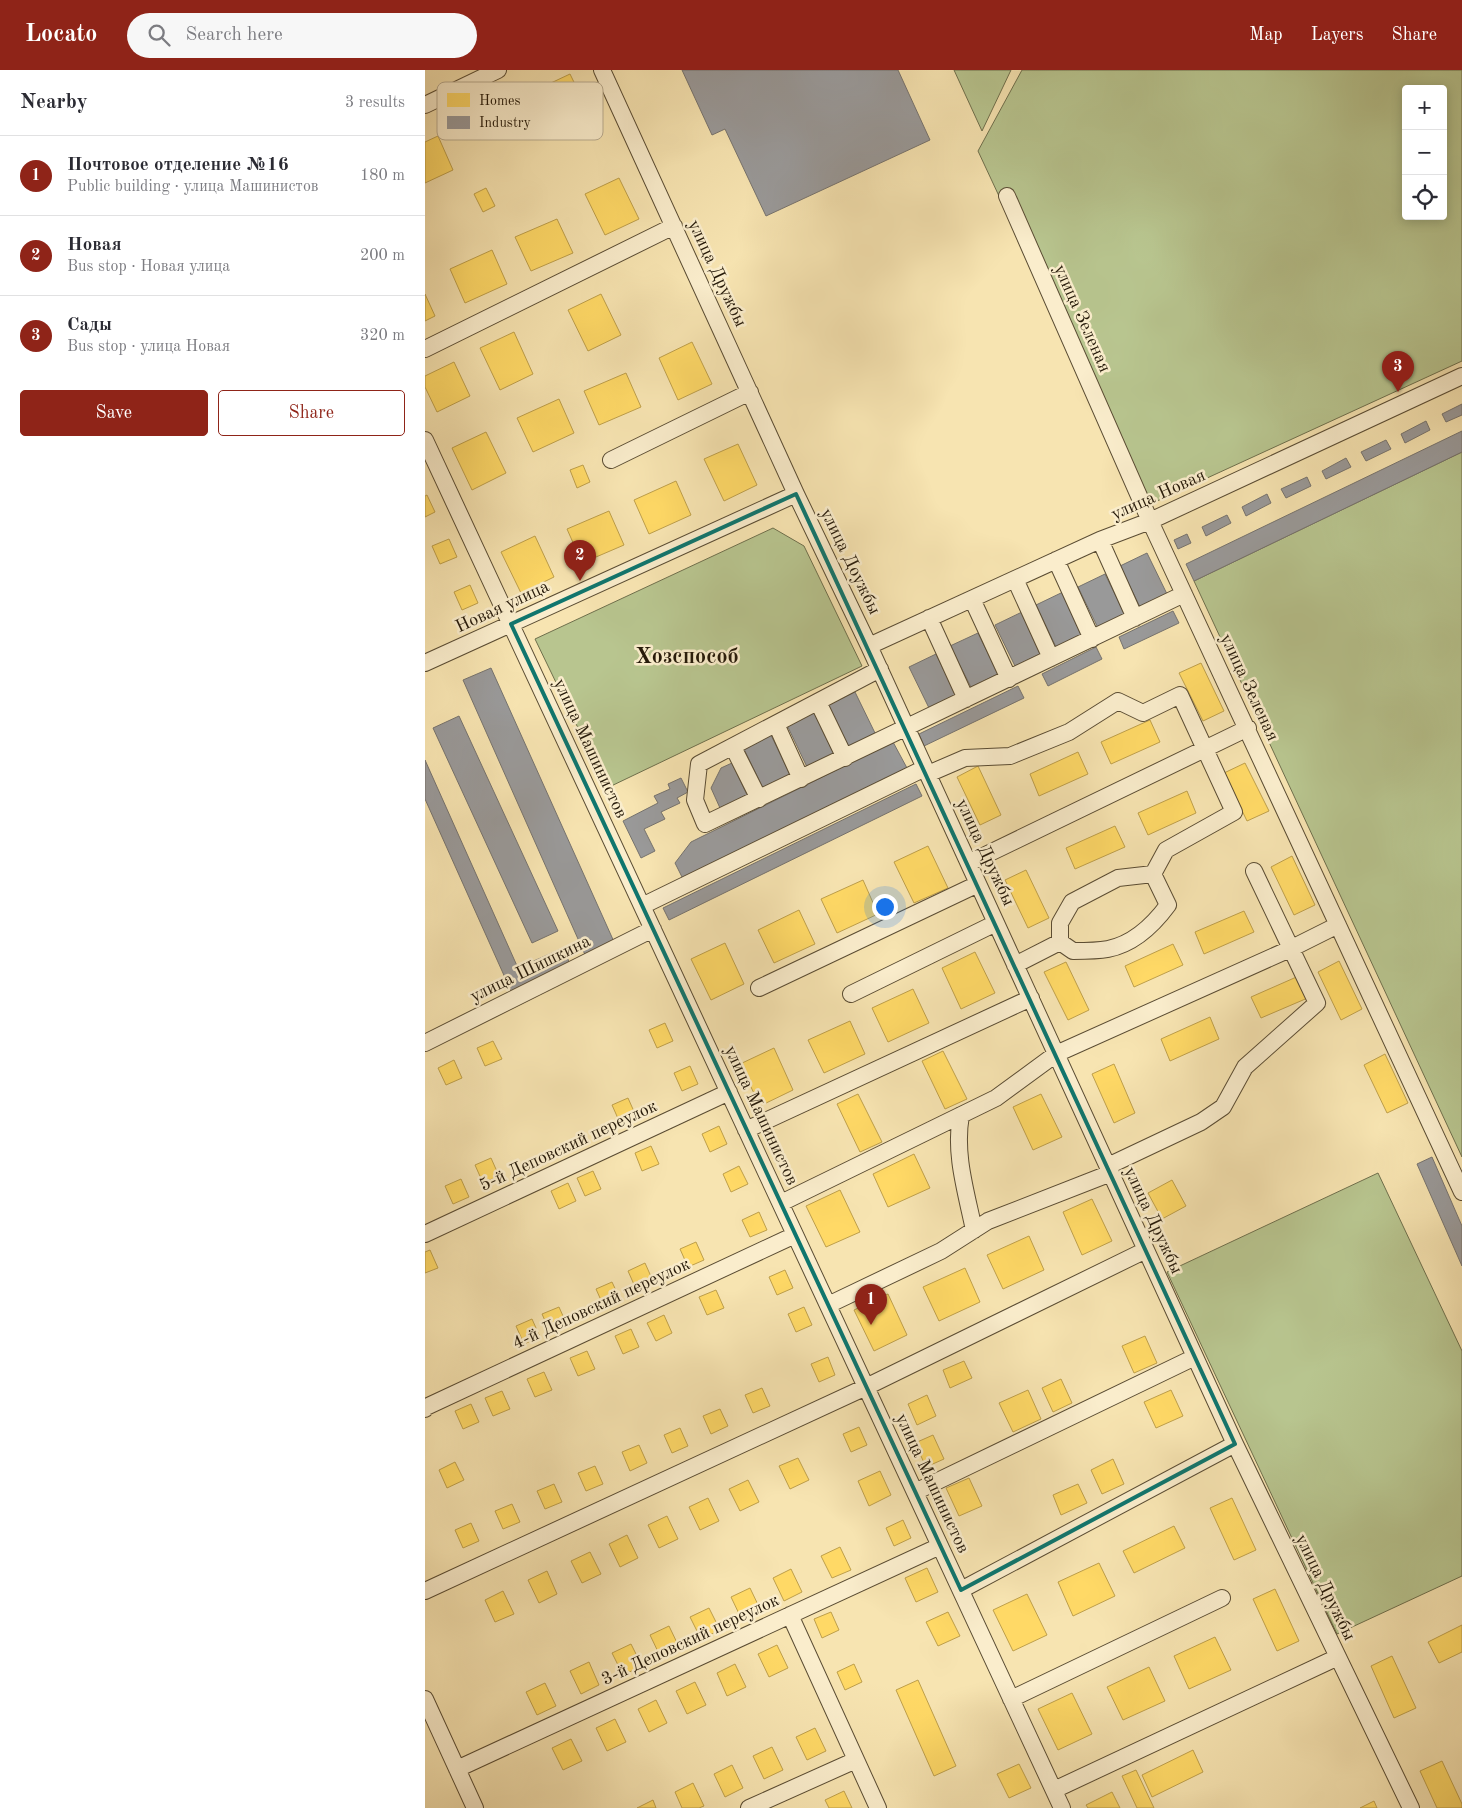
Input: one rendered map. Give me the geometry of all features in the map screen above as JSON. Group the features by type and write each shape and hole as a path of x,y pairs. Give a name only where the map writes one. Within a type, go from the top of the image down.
{"street":[{"path":"473,82 498,70"},
{"name":"улица Дружбы","path":"601,70 796,494"},
{"path":"425,105 437,99"},
{"name":"улица Зеленая","path":"1007,196 1150,520 1462,1192"},
{"path":"425,349 674,226"},
{"name":"улица Новая","path":"869,646 1099,540 1150,520 1462,376"},
{"path":"611,460 750,392"},
{"name":"улица Машинистов","path":"425,440 431,470 511,624 1062,1808"},
{"name":"Новая улица","path":"425,663 796,494"},
{"name":"улица Доужбы","path":"796,494 869,646"},
{"path":"1099,540 1135,618"},
{"path":"1056,560 1092,639"},
{"path":"1015,579 1051,658"},
{"path":"880,669 699,764 695,800 705,824 1185,594"},
{"path":"972,599 1009,679"},
{"path":"929,618 966,699"},
{"name":"улица Дружбы","path":"869,646 1235,1444 1411,1808"},
{"path":"642,906 927,771 965,758 1010,756 1069,732 1118,701 1143,713 1180,695 1234,812 1166,850 1153,874"},
{"path":"818,702 845,758"},
{"path":"775,724 801,779"},
{"path":"969,863 1248,728"},
{"path":"733,746 759,799"},
{"path":"828,1305 941,1251 988,1221 1109,1170 1201,1122 1223,1107 1245,1067 1317,1003 1254,871"},
{"path":"1060,942 1073,951 1109,949 1134,938 1157,920 1168,905 1153,874"},
{"path":"1060,942 1059,923 1072,902 1118,878 1153,874"},
{"path":"759,988 979,884"},
{"path":"851,994 996,923"},
{"path":"781,1203 996,1098 1056,1054 1290,949 1338,925"},
{"name":"улица Шишкина","path":"426,1041 653,930"},
{"path":"1015,965 1060,942"},
{"path":"746,1130 1031,998"},
{"name":"5-й Деповский переулок","path":"425,1234 729,1092"},
{"path":"961,1115 958,1132 959,1157 974,1230"},
{"name":"4-й Деповский переулок","path":"425,1409 795,1235"},
{"path":"425,1591 866,1388 1146,1250"},
{"path":"915,1492 1195,1357"},
{"path":"961,1590 1235,1444"},
{"name":"3-й Деповский переулок","path":"457,1769 940,1546"},
{"path":"1011,1699 1222,1598"},
{"path":"790,1615 878,1808"},
{"path":"1054,1790 1338,1657"},
{"path":"425,1699 475,1808"},
{"path":"749,1808 856,1760"}],"highlighted area":[{"path":"796,494 1235,1444 961,1590 511,624"}],"green space":[{"path":"954,70 1011,70 982,131"},
{"path":"1022,70 1462,70 1462,361 1144,507 978,151"},
{"path":"1462,452 1462,1157 1194,581"},
{"path":"773,528 804,546 862,666 607,788 535,639"},
{"path":"1378,1173 1462,1351 1462,1576 1337,1634 1167,1272"}],"building: Homes":[{"path":"570,74 574,82 553,82"},
{"path":"437,136 437,140 440,140 453,170 425,183 425,142"},
{"path":"619,178 639,219 605,235 585,194"},
{"path":"486,188 495,206 483,212 474,194"},
{"path":"557,219 573,253 531,271 515,237"},
{"path":"492,250 507,284 465,303 450,269"},
{"path":"425,294 435,316 425,321"},
{"path":"601,294 621,335 588,351 568,310"},
{"path":"514,332 533,374 500,390 480,348"},
{"path":"692,342 712,384 678,400 659,358"},
{"path":"454,362 470,396 437,412 425,387 425,376"},
{"path":"626,373 641,407 599,425 584,391"},
{"path":"559,399 574,433 533,452 517,418"},
{"path":"486,432 506,473 472,490 452,448"},
{"path":"738,444 757,485 724,501 704,459"},
{"path":"583,465 590,482 577,488 570,470"},
{"path":"676,481 691,515 649,534 634,500"},
{"path":"427,495 435,512 425,517 425,496"},
{"path":"609,511 624,545 582,563 567,529"},
{"path":"535,536 554,577 521,593 501,552"},
{"path":"449,539 457,557 440,564 432,546"},
{"path":"470,585 478,603 462,610 454,592"},
{"path":"1201,663 1224,711 1203,721 1179,673"},
{"path":"1150,720 1160,742 1111,764 1101,742"},
{"path":"1078,752 1088,774 1039,796 1030,774"},
{"path":"1245,763 1269,811 1247,821 1224,773"},
{"path":"978,766 1001,815 980,825 957,777"},
{"path":"1187,791 1196,813 1148,835 1138,813"},
{"path":"1115,826 1125,847 1075,869 1066,848"},
{"path":"928,846 948,888 914,903 894,862"},
{"path":"1292,856 1315,905 1294,915 1271,867"},
{"path":"1026,870 1049,918 1028,928 1005,880"},
{"path":"863,880 878,914 837,933 821,899"},
{"path":"799,910 815,944 774,963 758,930"},
{"path":"1244,911 1254,932 1204,954 1195,932"},
{"path":"725,943 744,984 711,1000 691,959"},
{"path":"1173,944 1183,965 1134,987 1125,966"},
{"path":"975,952 995,993 961,1009 942,968"},
{"path":"1339,961 1362,1009 1341,1020 1318,972"},
{"path":"1066,962 1089,1010 1068,1020 1044,972"},
{"path":"1301,975 1310,997 1261,1018 1251,997"},
{"path":"913,989 929,1023 888,1042 872,1008"},
{"path":"1210,1017 1219,1039 1170,1061 1161,1039"},
{"path":"850,1021 865,1054 824,1073 808,1040"},
{"path":"665,1023 673,1041 657,1048 649,1030"},
{"path":"493,1041 502,1059 485,1066 477,1048"},
{"path":"774,1048 793,1090 760,1106 740,1064"},
{"path":"943,1051 967,1099 945,1109 922,1061"},
{"path":"1385,1054 1408,1103 1387,1113 1364,1065"},
{"path":"454,1060 462,1078 446,1085 438,1068"},
{"path":"1114,1064 1135,1113 1114,1123 1092,1074"},
{"path":"690,1066 698,1084 682,1091 674,1073"},
{"path":"858,1094 882,1142 860,1152 837,1104"},
{"path":"1041,1094 1062,1137 1033,1150 1013,1107"},
{"path":"628,1098 636,1116 620,1123 612,1105"},
{"path":"719,1126 727,1144 710,1152 702,1134"},
{"path":"651,1146 659,1164 642,1171 635,1153"},
{"path":"914,1154 930,1188 888,1207 873,1174"},
{"path":"491,1158 499,1176 483,1183 475,1165"},
{"path":"739,1166 748,1184 731,1192 723,1174"},
{"path":"593,1171 601,1189 585,1196 577,1178"},
{"path":"461,1179 469,1197 453,1204 445,1186"},
{"path":"1172,1180 1186,1206 1162,1219 1148,1193"},
{"path":"568,1183 576,1201 559,1209 551,1191"},
{"path":"840,1190 860,1232 826,1247 806,1206"},
{"path":"1092,1199 1112,1241 1082,1255 1063,1212"},
{"path":"759,1212 767,1230 750,1237 742,1220"},
{"path":"1029,1236 1044,1270 1003,1289 987,1255"},
{"path":"696,1242 704,1260 688,1267 680,1249"},
{"path":"430,1250 438,1268 425,1273 425,1252"},
{"path":"645,1263 653,1281 636,1289 628,1271"},
{"path":"965,1268 980,1302 939,1321 923,1287"},
{"path":"785,1270 793,1288 777,1295 769,1277"},
{"path":"612,1282 620,1299 604,1307 596,1289"},
{"path":"716,1290 724,1308 707,1315 699,1297"},
{"path":"888,1294 907,1335 874,1351 854,1310"},
{"path":"559,1307 567,1325 550,1332 542,1314"},
{"path":"804,1307 812,1325 796,1332 788,1314"},
{"path":"664,1315 672,1333 656,1341 647,1323"},
{"path":"532,1319 540,1337 524,1344 516,1326"},
{"path":"631,1329 639,1347 623,1354 615,1336"},
{"path":"1145,1336 1157,1363 1134,1373 1122,1346"},
{"path":"587,1351 595,1369 578,1376 570,1358"},
{"path":"828,1357 835,1375 819,1382 811,1364"},
{"path":"964,1361 972,1378 950,1388 943,1370"},
{"path":"544,1372 552,1390 535,1397 527,1379"},
{"path":"1061,1379 1072,1403 1053,1412 1042,1388"},
{"path":"762,1388 770,1406 753,1413 745,1395"},
{"path":"1028,1390 1041,1419 1013,1432 999,1403"},
{"path":"1171,1390 1183,1416 1156,1428 1144,1402"},
{"path":"502,1391 510,1409 493,1416 485,1398"},
{"path":"927,1395 936,1416 917,1425 908,1404"},
{"path":"471,1404 479,1422 463,1429 455,1411"},
{"path":"720,1409 728,1426 711,1434 703,1416"},
{"path":"859,1427 867,1445 851,1452 843,1434"},
{"path":"680,1428 688,1446 672,1453 664,1435"},
{"path":"933,1435 944,1459 926,1467 915,1443"},
{"path":"639,1445 647,1463 630,1471 622,1452"},
{"path":"798,1458 809,1480 790,1489 779,1466"},
{"path":"1113,1459 1124,1484 1102,1494 1091,1470"},
{"path":"455,1462 464,1480 447,1488 439,1470"},
{"path":"595,1466 603,1484 586,1491 578,1473"},
{"path":"880,1471 891,1495 869,1506 858,1481"},
{"path":"969,1478 982,1506 959,1516 946,1488"},
{"path":"748,1480 759,1502 740,1511 729,1489"},
{"path":"554,1484 562,1502 545,1509 537,1491"},
{"path":"1078,1484 1087,1503 1061,1515 1053,1495"},
{"path":"708,1498 719,1521 700,1530 689,1507"},
{"path":"1232,1498 1256,1550 1234,1560 1210,1508"},
{"path":"512,1504 520,1522 503,1529 495,1511"},
{"path":"667,1516 678,1539 659,1548 648,1525"},
{"path":"903,1520 911,1538 894,1546 886,1528"},
{"path":"471,1523 479,1541 463,1548 455,1530"},
{"path":"1174,1526 1185,1548 1134,1573 1123,1551"},
{"path":"627,1535 638,1558 620,1567 609,1544"},
{"path":"840,1547 851,1570 832,1578 821,1556"},
{"path":"590,1552 601,1574 582,1583 571,1561"},
{"path":"1099,1563 1115,1596 1073,1616 1058,1582"},
{"path":"927,1568 938,1592 916,1602 905,1578"},
{"path":"791,1569 802,1592 784,1601 773,1578"},
{"path":"547,1571 557,1594 539,1603 528,1580"},
{"path":"750,1588 761,1611 742,1620 731,1597"},
{"path":"1275,1589 1299,1641 1277,1651 1253,1599"},
{"path":"503,1591 514,1614 495,1622 485,1600"},
{"path":"1027,1594 1047,1635 1013,1651 993,1610"},
{"path":"709,1608 720,1630 701,1639 690,1617"},
{"path":"831,1612 839,1630 822,1638 814,1619"},
{"path":"948,1612 960,1636 938,1646 926,1622"},
{"path":"1462,1625 1462,1652 1439,1663 1428,1642"},
{"path":"669,1626 680,1649 661,1658 650,1635"},
{"path":"1215,1637 1231,1670 1189,1689 1174,1656"},
{"path":"631,1644 642,1666 623,1675 612,1653"},
{"path":"777,1645 788,1668 769,1677 758,1654"},
{"path":"1392,1656 1416,1708 1394,1718 1371,1666"},
{"path":"589,1662 599,1685 581,1694 570,1671"},
{"path":"735,1664 746,1687 727,1696 717,1673"},
{"path":"854,1664 862,1682 845,1690 837,1672"},
{"path":"1149,1667 1165,1701 1123,1720 1107,1687"},
{"path":"918,1680 956,1766 934,1776 896,1690"},
{"path":"695,1682 706,1705 687,1714 676,1691"},
{"path":"545,1683 556,1706 537,1715 526,1692"},
{"path":"1072,1693 1092,1734 1058,1750 1038,1709"},
{"path":"656,1700 667,1723 649,1732 638,1709"},
{"path":"615,1719 626,1742 607,1751 596,1728"},
{"path":"815,1728 826,1751 807,1760 796,1737"},
{"path":"571,1739 582,1761 563,1770 552,1748"},
{"path":"772,1747 783,1770 764,1779 753,1756"},
{"path":"1193,1750 1203,1772 1152,1797 1142,1775"},
{"path":"1442,1761 1462,1804 1462,1808 1437,1808 1420,1771"},
{"path":"1019,1764 1031,1788 1009,1798 997,1774"},
{"path":"732,1765 743,1788 725,1797 714,1774"},
{"path":"1136,1770 1154,1808 1137,1808 1122,1776"},
{"path":"693,1783 704,1806 699,1808 682,1808 675,1792"},
{"path":"844,1791 852,1808 829,1808 825,1800"},
{"path":"1112,1792 1120,1808 1088,1808 1086,1805"},
{"path":"653,1800 656,1808 637,1808"},
{"path":"1374,1801 1377,1808 1360,1808"}],"building: Industry":[{"path":"682,70 898,70 930,140 766,216 725,129 712,135"},
{"path":"1462,404 1462,415 1446,422 1442,414"},
{"path":"1426,421 1430,430 1405,443 1401,434"},
{"path":"1462,431 1462,452 1194,581 1186,564"},
{"path":"1386,440 1391,449 1366,461 1361,452"},
{"path":"1346,458 1351,467 1326,479 1322,471"},
{"path":"1307,477 1311,486 1286,498 1281,489"},
{"path":"1267,494 1271,503 1246,516 1242,507"},
{"path":"1227,515 1231,523 1206,536 1202,527"},
{"path":"1187,534 1191,543 1178,549 1174,540"},
{"path":"1147,553 1167,594 1140,607 1120,566"},
{"path":"1105,574 1125,615 1098,628 1078,587"},
{"path":"1063,592 1083,633 1056,647 1036,605"},
{"path":"1173,611 1179,623 1124,649 1119,637"},
{"path":"1022,612 1042,653 1015,666 995,625"},
{"path":"978,633 998,674 971,687 950,646"},
{"path":"1096,647 1102,659 1048,686 1042,674"},
{"path":"936,654 956,695 929,708 909,667"},
{"path":"491,668 615,944 586,957 463,680"},
{"path":"1018,686 1024,698 924,746 919,734"},
{"path":"855,692 875,733 848,747 828,705"},
{"path":"814,712 834,754 807,767 787,725"},
{"path":"459,716 558,931 532,943 433,728"},
{"path":"770,733 790,775 763,788 743,747"},
{"path":"893,742 907,768 683,879 675,863 691,842"},
{"path":"425,760 518,968 563,948 570,964 511,991 425,799"},
{"path":"732,763 747,795 720,808 711,788 721,768"},
{"path":"681,778 688,792 677,798 680,803 661,812 665,819 644,829 655,851 641,858 623,821 658,803 654,796 670,789 668,784"},
{"path":"916,784 922,796 669,920 663,908"},
{"path":"1432,1157 1462,1226 1462,1266 1417,1164"}],"place":[{"name":"Сады","path":"1398,392"},
{"name":"Новая","path":"580,581"},
{"name":"Почтовое отделение №16","path":"871,1325"}],"district":[{"name":"Хозспособ","path":"687,655"}]}
